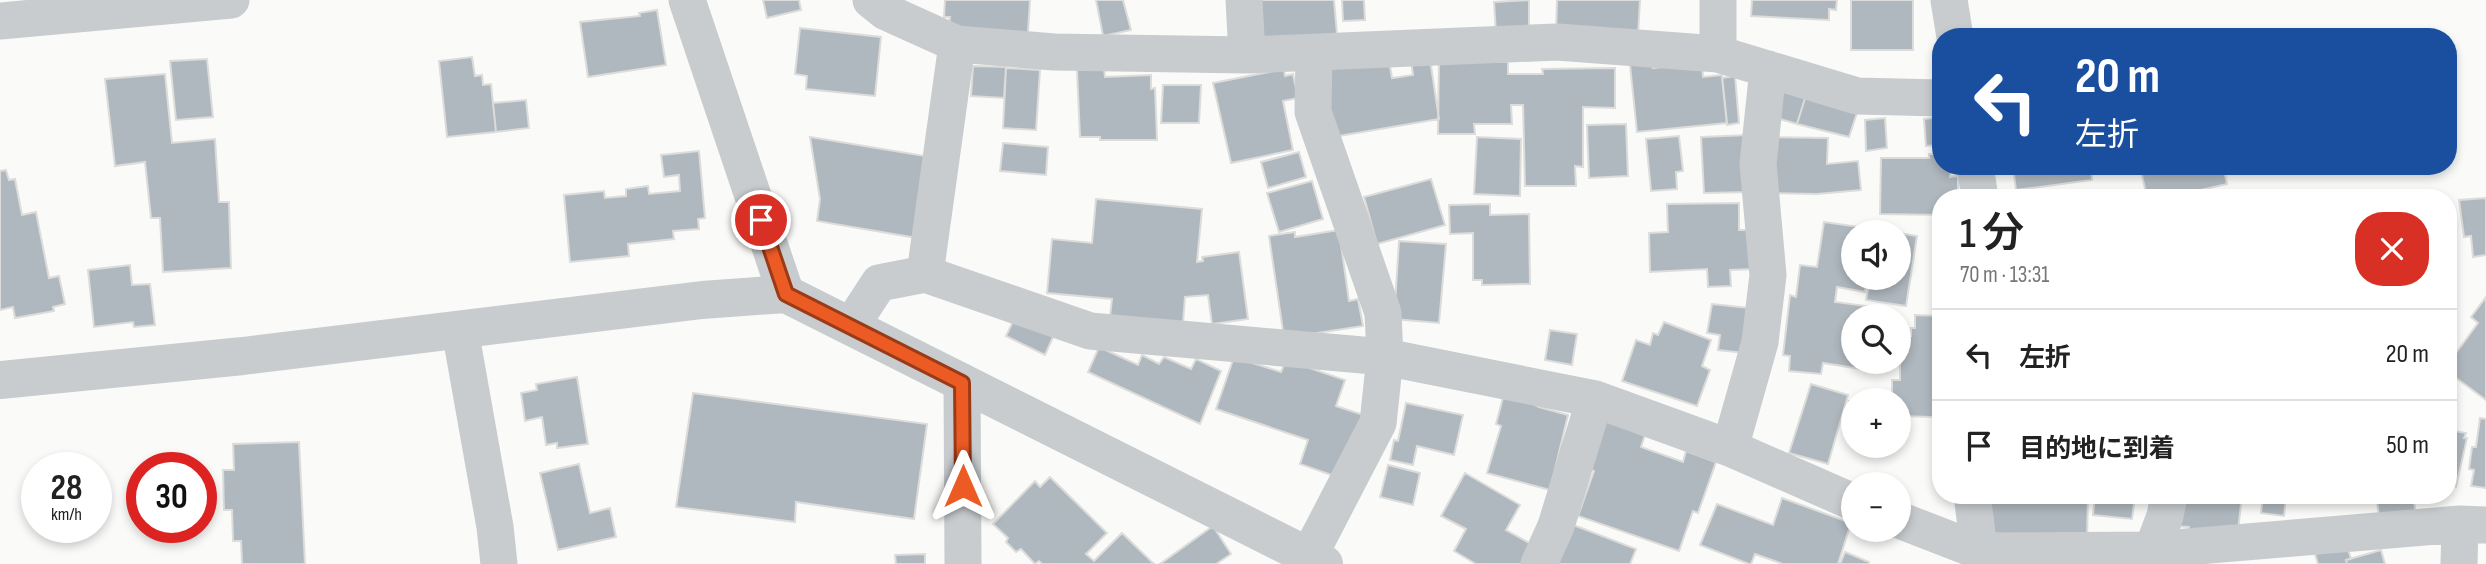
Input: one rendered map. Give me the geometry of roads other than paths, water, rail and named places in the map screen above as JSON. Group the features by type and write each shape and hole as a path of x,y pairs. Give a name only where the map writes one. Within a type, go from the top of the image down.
{"street":[{"path":"0,22 231,0"},
{"path":"687,0 786,294"},
{"path":"871,0 886,12 957,44 1054,52 1247,55 1557,42 1718,54 1857,96 1932,98"},
{"path":"1244,0 1247,55"},
{"path":"1718,0 1718,54"},
{"path":"1949,0 1954,28"},
{"path":"925,274 957,44"},
{"path":"0,380 243,356 702,300 786,294 1317,560 1378,423 1385,357 1383,313 1312,112 1314,53"},
{"path":"1730,448 1760,342 1769,275 1758,164 1768,69"},
{"path":"851,326 879,284 925,274 1090,331 1385,357 1595,399 1730,448 1841,497"},
{"path":"460,330 495,527 499,564"},
{"path":"962,383 963,564"},
{"path":"1539,564 1556,526 1595,399"},
{"path":"1973,504 1980,557"},
{"path":"2149,557 2167,504"},
{"path":"1911,525 1980,557 2149,557 2473,524 2459,564"}]}
